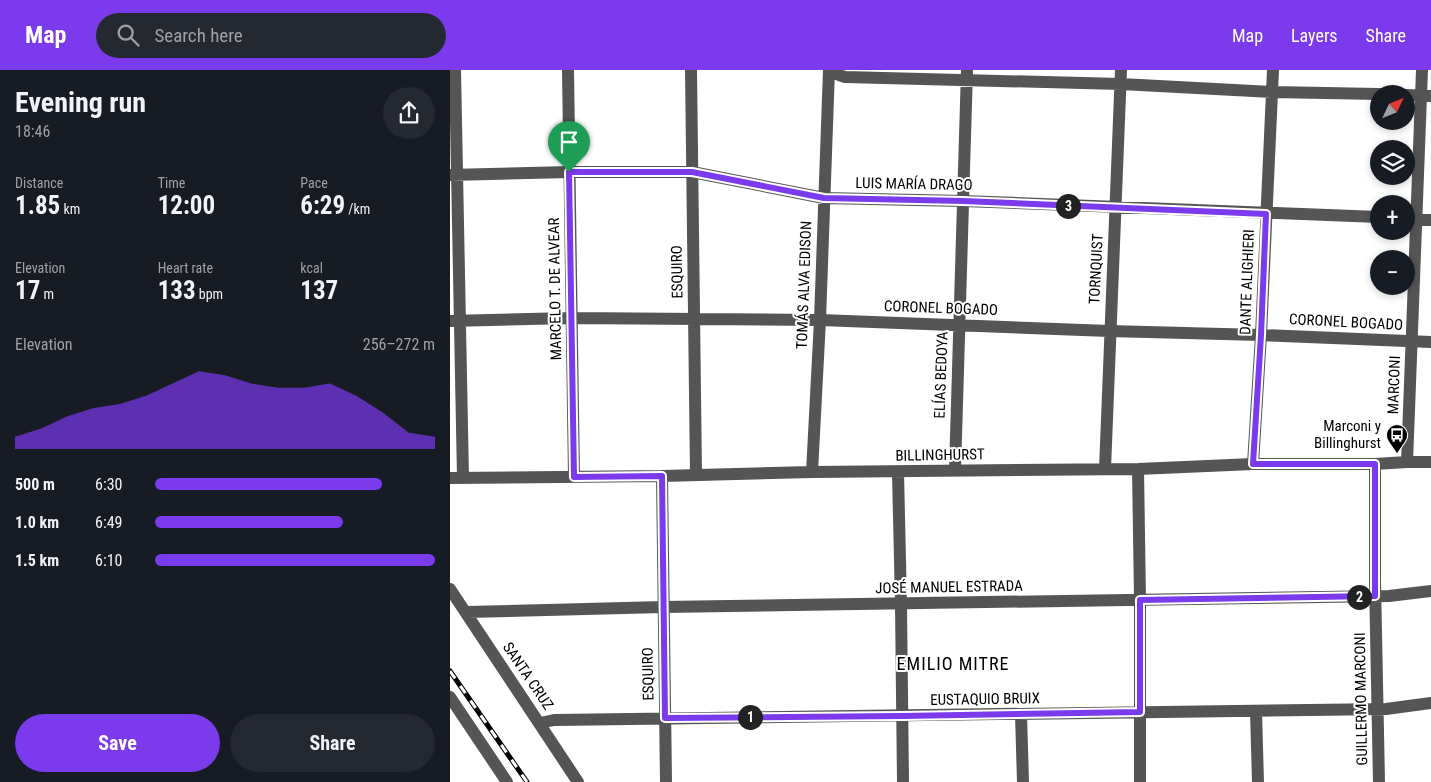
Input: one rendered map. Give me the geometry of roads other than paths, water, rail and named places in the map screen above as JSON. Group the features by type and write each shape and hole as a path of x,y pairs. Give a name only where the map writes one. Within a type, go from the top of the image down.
{"street":[{"path":"455,70 453,175 455,321 463,478"},
{"name":"MARCELO T. DE ALVEAR","path":"568,70 574,477"},
{"name":"ESQUIRO","path":"691,70 696,474"},
{"path":"830,70 839,76 845,77 967,75 1272,92 1370,94"},
{"name":"TOMÁS ALVA EDISON","path":"812,472 830,70"},
{"name":"TORNQUIST","path":"1105,469 1109,331 1121,70"},
{"name":"DANTE ALIGHIERI","path":"1253,464 1273,70"},
{"name":"MARCONI","path":"1414,195 1426,96 1422,70"},
{"name":"ELÍAS BEDOYA","path":"954,470 967,75"},
{"name":"LUIS MARÍA DRAGO","path":"453,175 569,172 692,172 824,198 963,201 1370,217"},
{"path":"1415,219 1431,220"},
{"name":"MARCONI","path":"1407,462 1412,342 1411,240"},
{"name":"CORONEL BOGADO","path":"455,321 571,318 820,320 1431,342"},
{"name":"BILLINGHURST","path":"450,478 1138,469 1253,464 1431,462"},
{"name":"GUILLERMO MARCONI","path":"1375,464 1375,596 1379,782"},
{"path":"1138,469 1140,782"},
{"path":"898,472 902,605 903,782"},
{"name":"ESQUIRO","path":"662,476 666,782"},
{"name":"SANTA CRUZ","path":"450,589 578,782"},
{"name":"JOSÉ MANUEL ESTRADA","path":"466,612 1390,596 1431,591"},
{"path":"450,697 507,782"},
{"name":"EUSTAQUIO BRUIX","path":"540,723 554,720 665,718 1378,709 1431,703"},
{"path":"1256,711 1258,782"},
{"path":"1022,714 1023,782"}],"railway":[{"path":"450,671 527,782"}],"place":[{"name":"Marconi y Billinghurst","path":"1397,454"}],"district":[{"name":"EMILIO MITRE","path":"953,664"}]}
